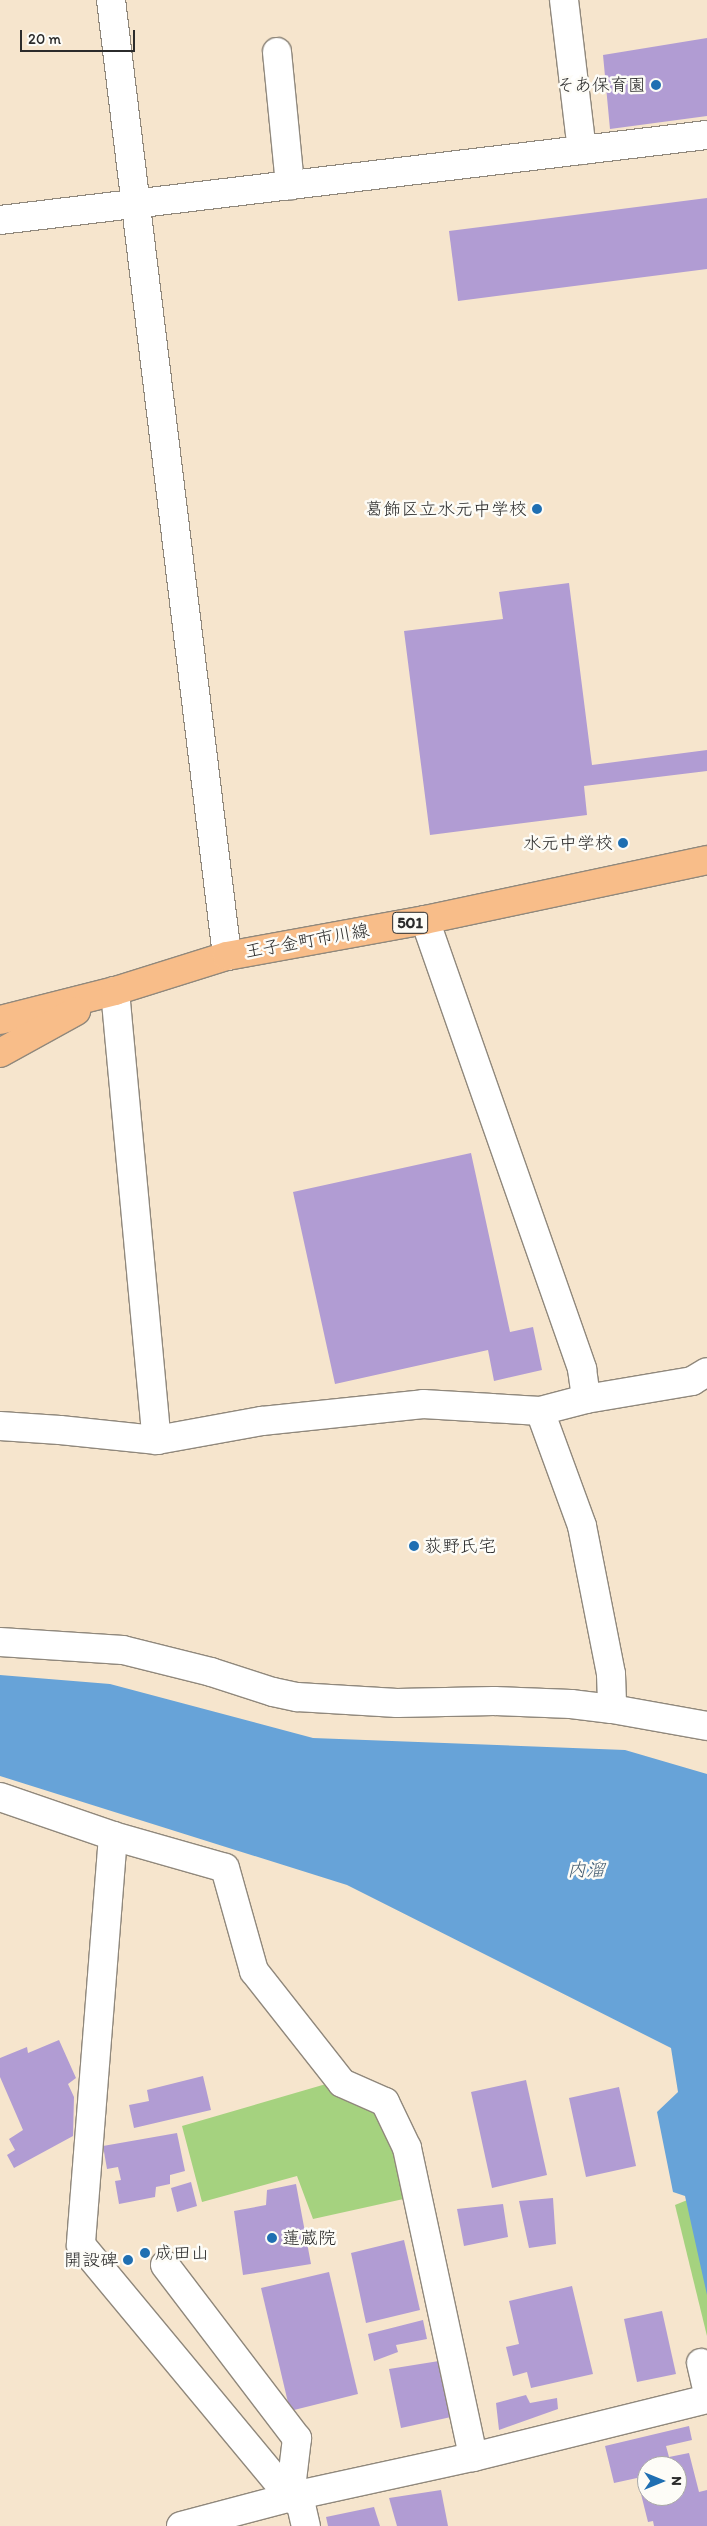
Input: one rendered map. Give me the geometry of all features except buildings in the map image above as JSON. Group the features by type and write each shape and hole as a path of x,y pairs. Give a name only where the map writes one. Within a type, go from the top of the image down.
{"main road":[{"name":"王子金町市川線","path":"0,1020 115,990 227,956 425,920 707,860"},
{"name":"王子金町市川線","path":"0,1053 115,990"}],"street":[{"path":"110,0 227,956"},
{"path":"564,0 582,150"},
{"path":"277,52 290,185"},
{"path":"0,220 707,135"},
{"path":"425,920 582,1369 586,1399"},
{"path":"115,990 157,1440"},
{"path":"0,1426 157,1440 262,1421 423,1404 540,1411 586,1399 692,1381 707,1372"},
{"path":"540,1411 582,1526 611,1674 612,1709"},
{"path":"0,1642 123,1650 211,1672 273,1692 297,1697 397,1703 494,1701 571,1704 612,1709 707,1726"},
{"path":"0,1797 113,1836 225,1868 254,1971 342,2083 385,2102 407,2148 473,2457"},
{"path":"113,1836 81,2245 290,2497 301,2505 306,2526"},
{"path":"165,2265 298,2438 290,2497"},
{"path":"181,2526 290,2497 473,2457 707,2399"}],"green space":[{"path":"326,2084 372,2105 398,2149 408,2198 313,2219 297,2176 202,2202 182,2126"},
{"path":"707,2192 707,2336 675,2205"}],"water":[{"name":"内溜","path":"0,1675 110,1684 313,1738 625,1750 707,1774 707,2295 685,2196 673,2192 657,2112 678,2092 671,2048 347,1885 0,1776"}],"place":[{"name":"そあ保育園","path":"656,85"},
{"name":"葛飾区立水元中学校","path":"537,509"},
{"name":"水元中学校","path":"623,843"},
{"name":"荻野氏宅","path":"414,1546"},
{"name":"蓮蔵院","path":"272,2238"},
{"name":"成田山","path":"145,2253"},
{"name":"開設碑","path":"128,2260"}]}
